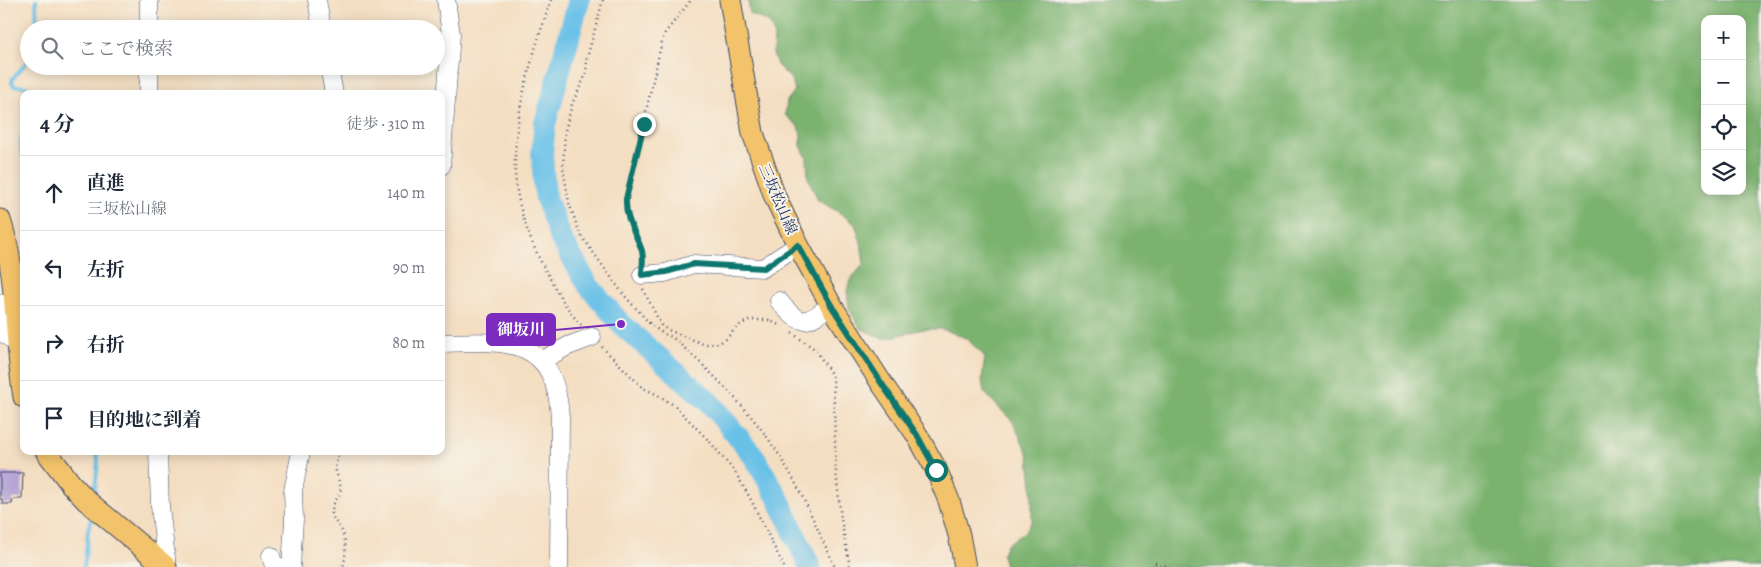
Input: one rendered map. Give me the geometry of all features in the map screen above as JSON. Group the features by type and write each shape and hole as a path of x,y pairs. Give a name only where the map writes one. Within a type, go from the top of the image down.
{"main road":[{"name":"三坂松山線","path":"730,0 753,133 775,197 798,245 831,305 917,435 936,470 952,509 965,567"},
{"path":"0,220 8,247 20,337"},
{"path":"49,455 71,484 87,501 166,567"}],"street":[{"path":"149,0 149,20"},
{"path":"317,0 320,20"},
{"path":"445,113 451,34 446,0"},
{"path":"149,75 149,90"},
{"path":"331,75 333,90"},
{"path":"642,275 666,272 694,264 764,268 798,245"},
{"path":"779,301 789,313 797,319 803,320 814,318 831,305"},
{"path":"0,303 6,335 20,344"},
{"path":"541,361 568,346 592,337"},
{"path":"445,344 491,342 521,347 541,361 555,382 559,398 559,567"},
{"path":"158,455 160,506 166,567"},
{"path":"291,567 294,520 293,490 300,455"}],"path":[{"path":"551,0 533,56 518,120 514,160 516,185 537,256 576,319 592,337 643,388 675,406 710,442 735,472 784,567"},
{"path":"603,0 587,58 586,74 572,104 565,132 563,167 569,203 580,234 623,294 651,325 679,344 729,391 771,443 785,464 835,567"},
{"path":"691,0 665,33 662,41 626,199 628,219 642,251 642,288 661,325 666,329 703,344 719,343 726,339 744,321 769,320 777,323 816,350 833,377 834,383 836,472 850,567"},
{"path":"339,455 335,468 341,488 332,510 332,517 344,538 345,558 343,567"},
{"path":"1152,567 1155,563 1170,567"}],"green space":[{"path":"748,0 1761,0 1761,567 1008,567 1005,565 1002,555 1007,544 1025,532 1032,521 1032,487 1029,456 1013,422 984,392 982,380 985,357 966,338 942,329 924,329 883,339 860,328 849,309 847,291 850,280 864,264 861,242 855,224 818,200 808,178 807,158 801,146 801,134 797,125 785,115 787,101 795,90 791,79 777,65 773,54 774,35 770,23 750,14"}],"building":[{"path":"0,473 23,473 22,499 13,499 12,504 2,504 2,499 0,499"}],"waterway":[{"path":"36,0 37,20"},
{"path":"579,0 545,124 542,153 546,198 560,237 588,285 621,324 709,402 753,455 778,498 810,567"},
{"path":"20,70 13,78 12,83 14,86 24,86 33,90"},
{"path":"94,499 98,461 97,455"},
{"path":"84,567 88,530 92,515"}],"place":[{"name":"御坂川","path":"621,324"}],"route":[{"path":"644,124 626,199 628,219 642,251 642,275 666,272 694,264 764,268 798,245 831,305 917,435 936,470"}]}
